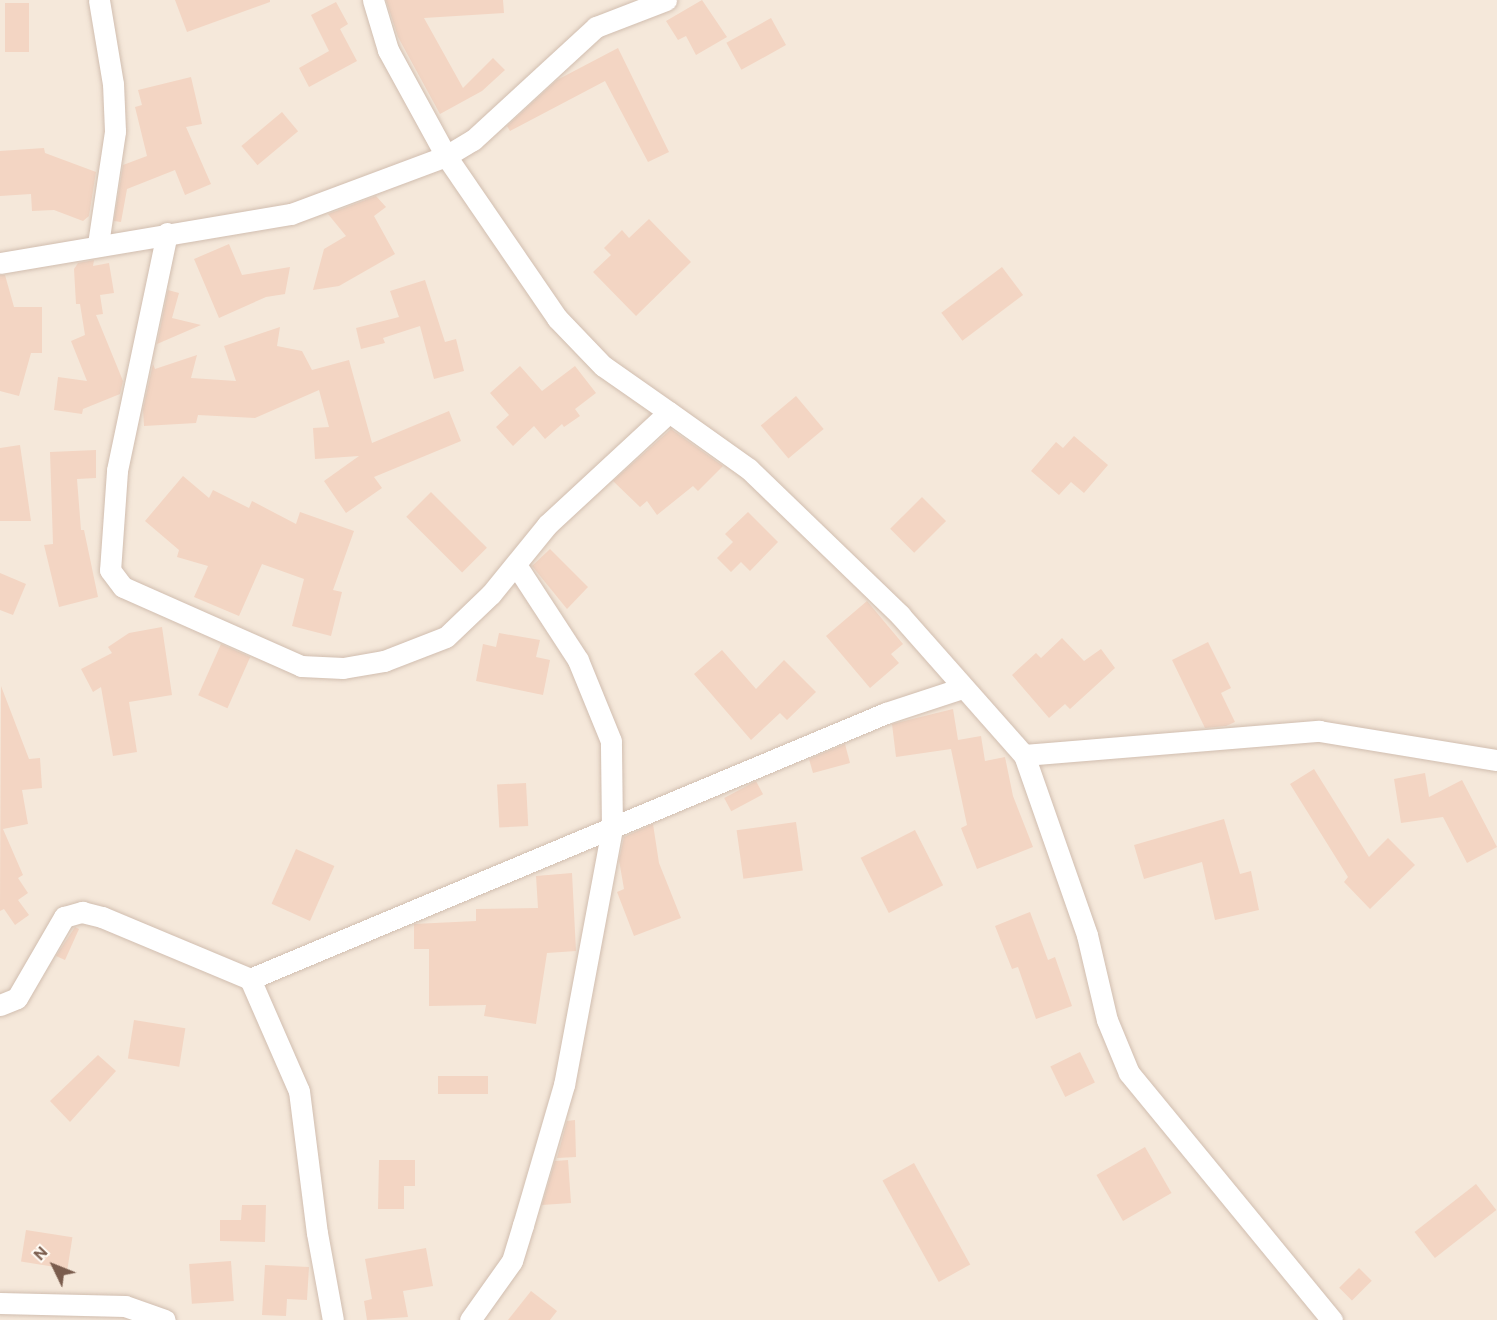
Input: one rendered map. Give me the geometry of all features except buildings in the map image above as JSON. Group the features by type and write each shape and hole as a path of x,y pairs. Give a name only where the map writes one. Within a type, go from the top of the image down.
{"street":[{"path":"98,244 115,131 113,84 99,0"},
{"path":"373,0 388,50 446,156 578,344 603,366 749,469 900,615 962,688 1024,755 1087,935 1107,1020 1129,1073 1332,1320"},
{"path":"0,263 98,244 291,214 446,156 473,140 596,27 666,0"},
{"path":"167,233 117,471 110,570 123,587 301,666 343,668 384,661 446,637 516,565 547,525 669,412"},
{"path":"470,1320 512,1261 530,1204 564,1085 612,829 610,741 578,660 516,565"},
{"path":"250,980 886,713 962,688"},
{"path":"1024,755 1319,731 1497,760"},
{"path":"0,1005 17,998 64,917 82,912 102,917 250,980 299,1091 316,1233 333,1320"},
{"path":"0,1303 125,1306 165,1320"}],"shaded area":[{"path":"0,0 1497,0 1497,1320 0,1320"}]}
